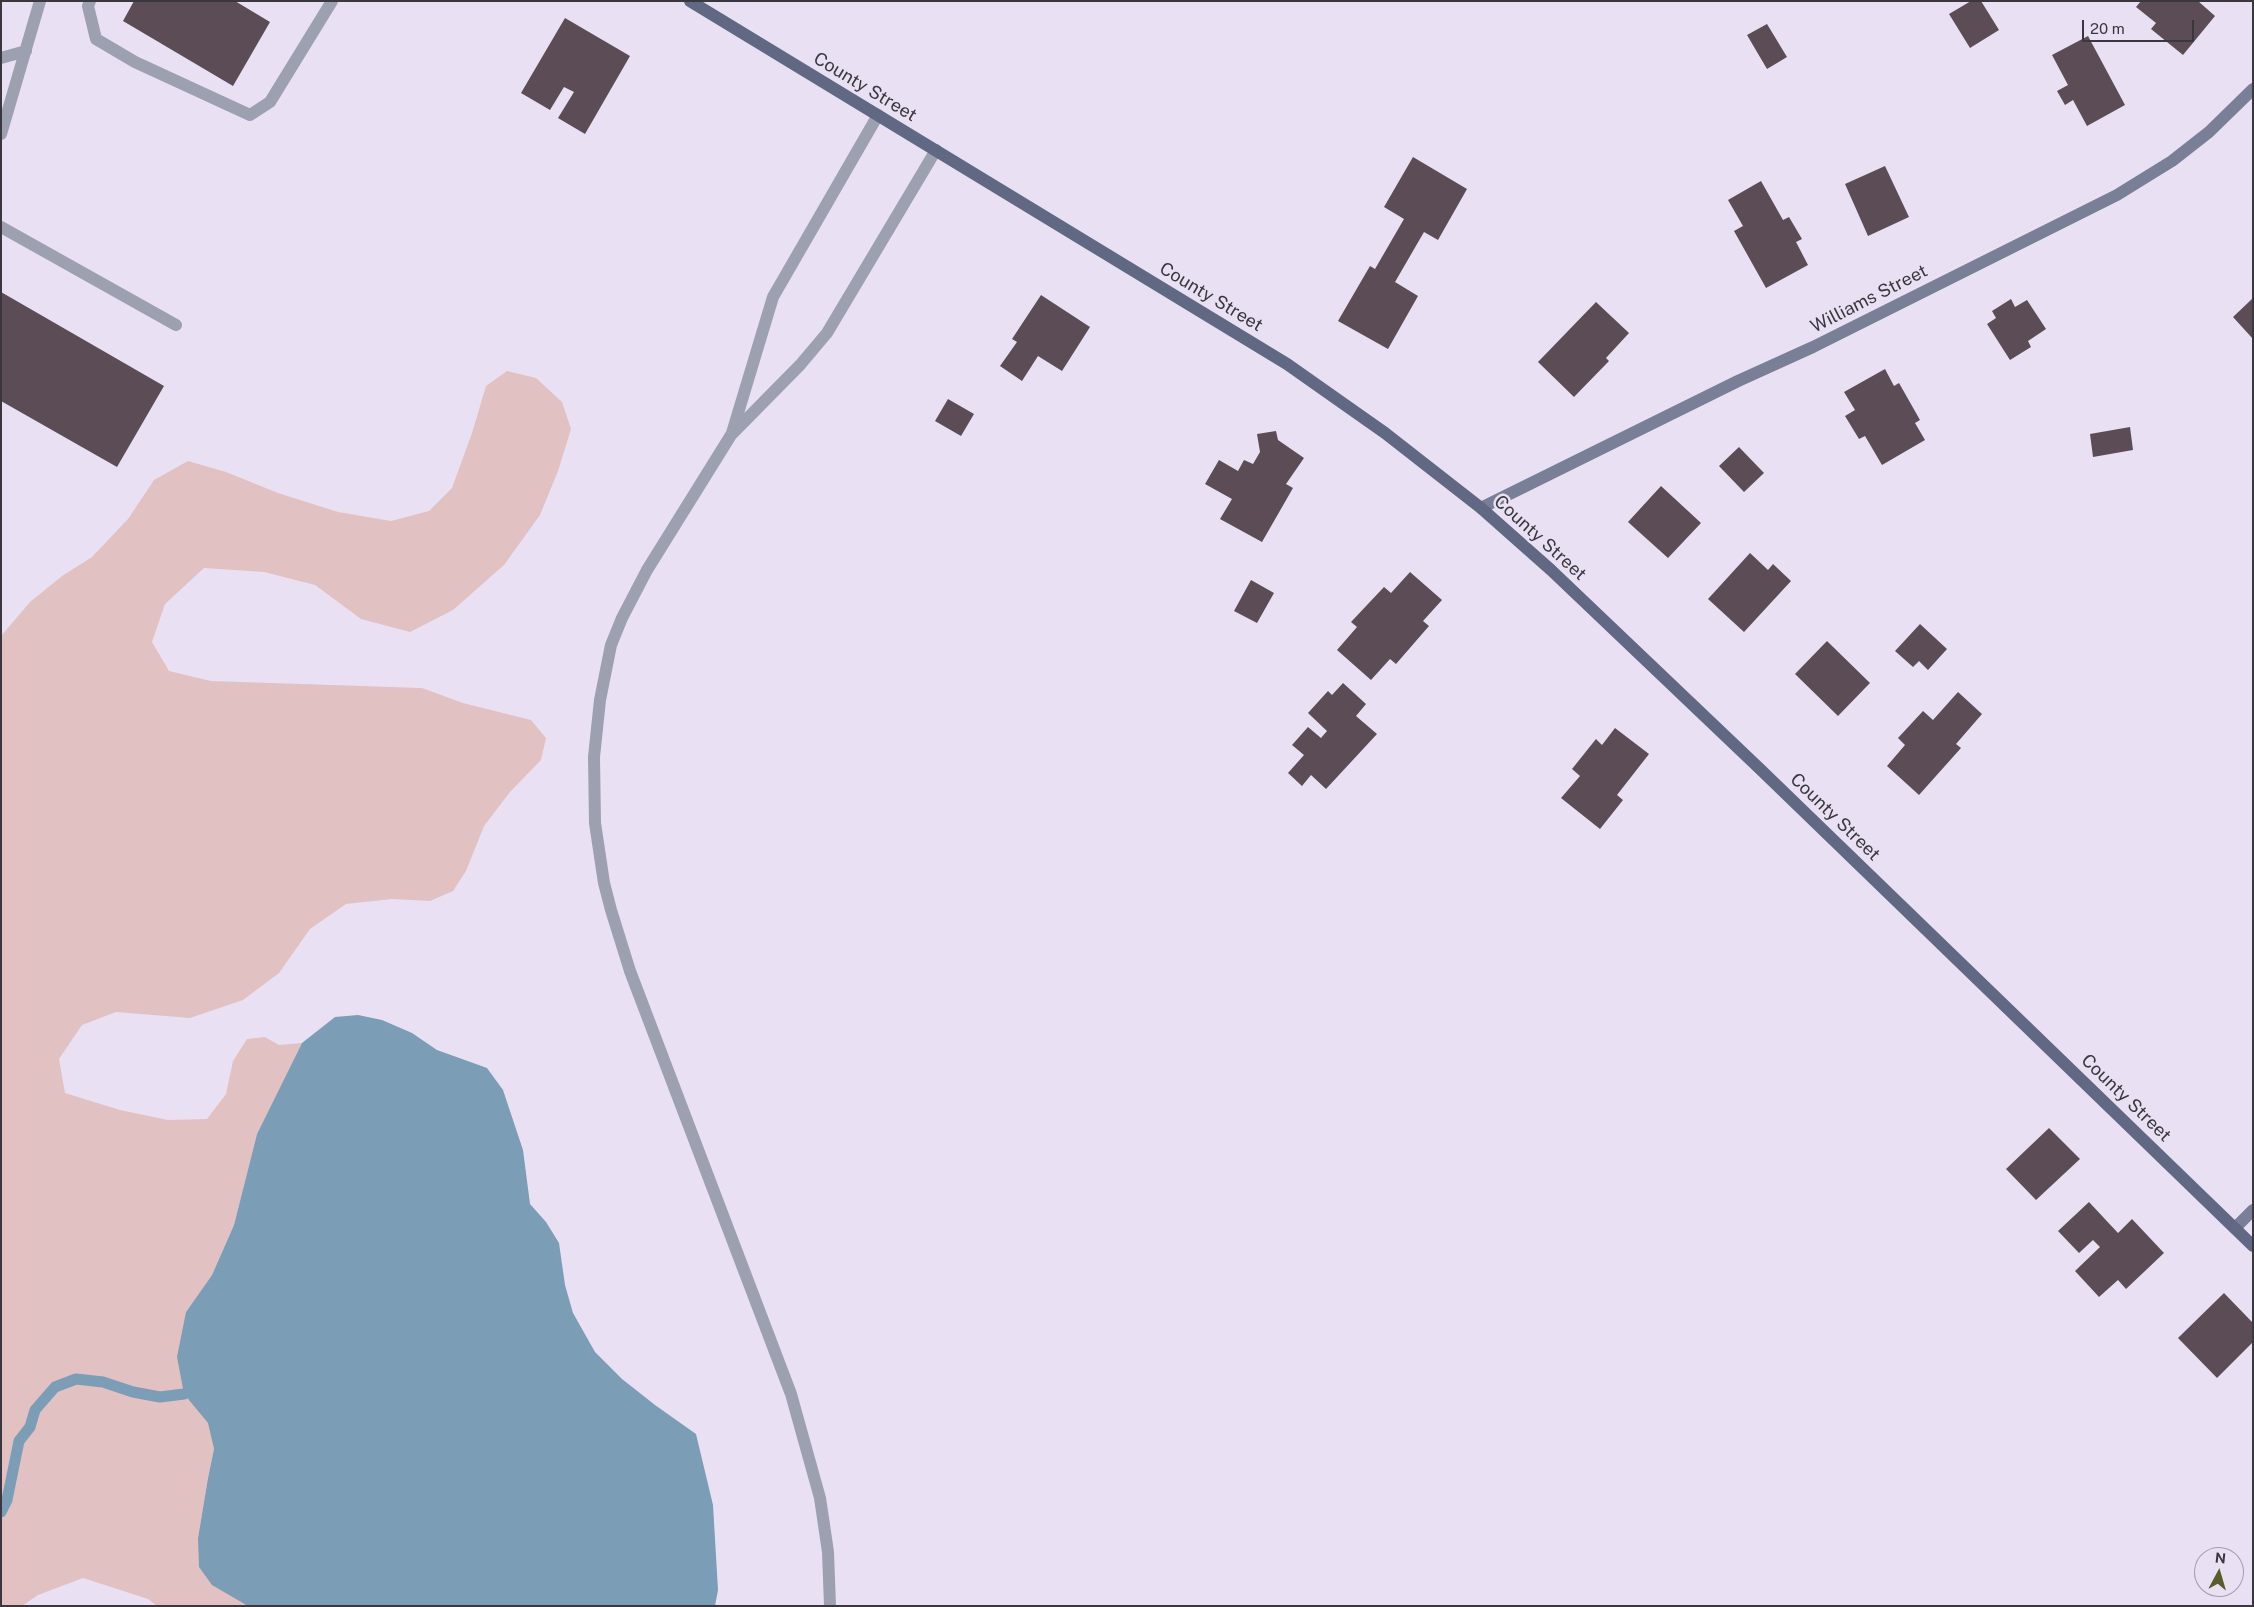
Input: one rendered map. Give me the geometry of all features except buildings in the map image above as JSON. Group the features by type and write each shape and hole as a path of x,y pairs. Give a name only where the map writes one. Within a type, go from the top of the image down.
{"main road":[{"name":"County Street","path":"690,1 1287,364 1385,433 1481,508 1551,570 1747,756 2253,1246"}],"street":[{"name":"Williams Street","path":"1481,508 2117,195 2172,161 2209,132 2253,89"},
{"path":"2235,1228 2253,1210"}],"lane":[{"path":"1,134 40,1"},
{"path":"90,1 88,6 96,39 135,62 250,115 270,102 332,1"},
{"path":"1,58 26,51"},
{"path":"731,435 773,296 878,115"},
{"path":"830,1606 828,1552 820,1498 806,1446 776,1353 619,940 604,883 596,823 594,784 597,731 600,700 611,645 626,609 647,570 731,435 800,365 827,333 936,150"},
{"path":"1,227 176,325"}],"shaded area":[{"path":"507,371 536,378 562,402 571,429 558,471 540,515 504,565 453,610 410,632 361,619 315,585 264,572 204,568 165,604 152,642 169,671 211,681 422,688 463,703 531,720 546,738 541,760 510,792 484,826 466,871 453,891 430,901 392,899 346,904 310,929 279,973 243,1000 190,1018 116,1012 82,1025 59,1059 65,1093 120,1110 168,1120 207,1119 226,1094 233,1061 247,1039 265,1037 279,1045 302,1043 257,1134 234,1225 212,1275 186,1312 184,1394 209,1423 214,1449 198,1538 240,1600 248,1606 157,1606 148,1599 83,1578 38,1595 22,1606 1,1606 1,636 30,602 62,576 92,557 128,519 154,480 188,461 226,472 278,493 338,512 391,521 429,511 452,488 472,433 486,386"}],"water":[{"path":"358,1015 382,1020 412,1033 437,1050 487,1068 503,1090 523,1150 530,1204 546,1222 559,1243 565,1285 573,1313 595,1352 622,1379 696,1434 713,1505 718,1590 715,1606 248,1606 212,1585 199,1567 198,1538 214,1449 208,1423 184,1394 177,1357 186,1312 212,1275 234,1225 257,1134 302,1043 335,1017"}],"waterway":[{"path":"1,1512 7,1500 19,1441 30,1427 35,1410 55,1387 76,1379 103,1382 133,1392 160,1397 184,1394"}]}
